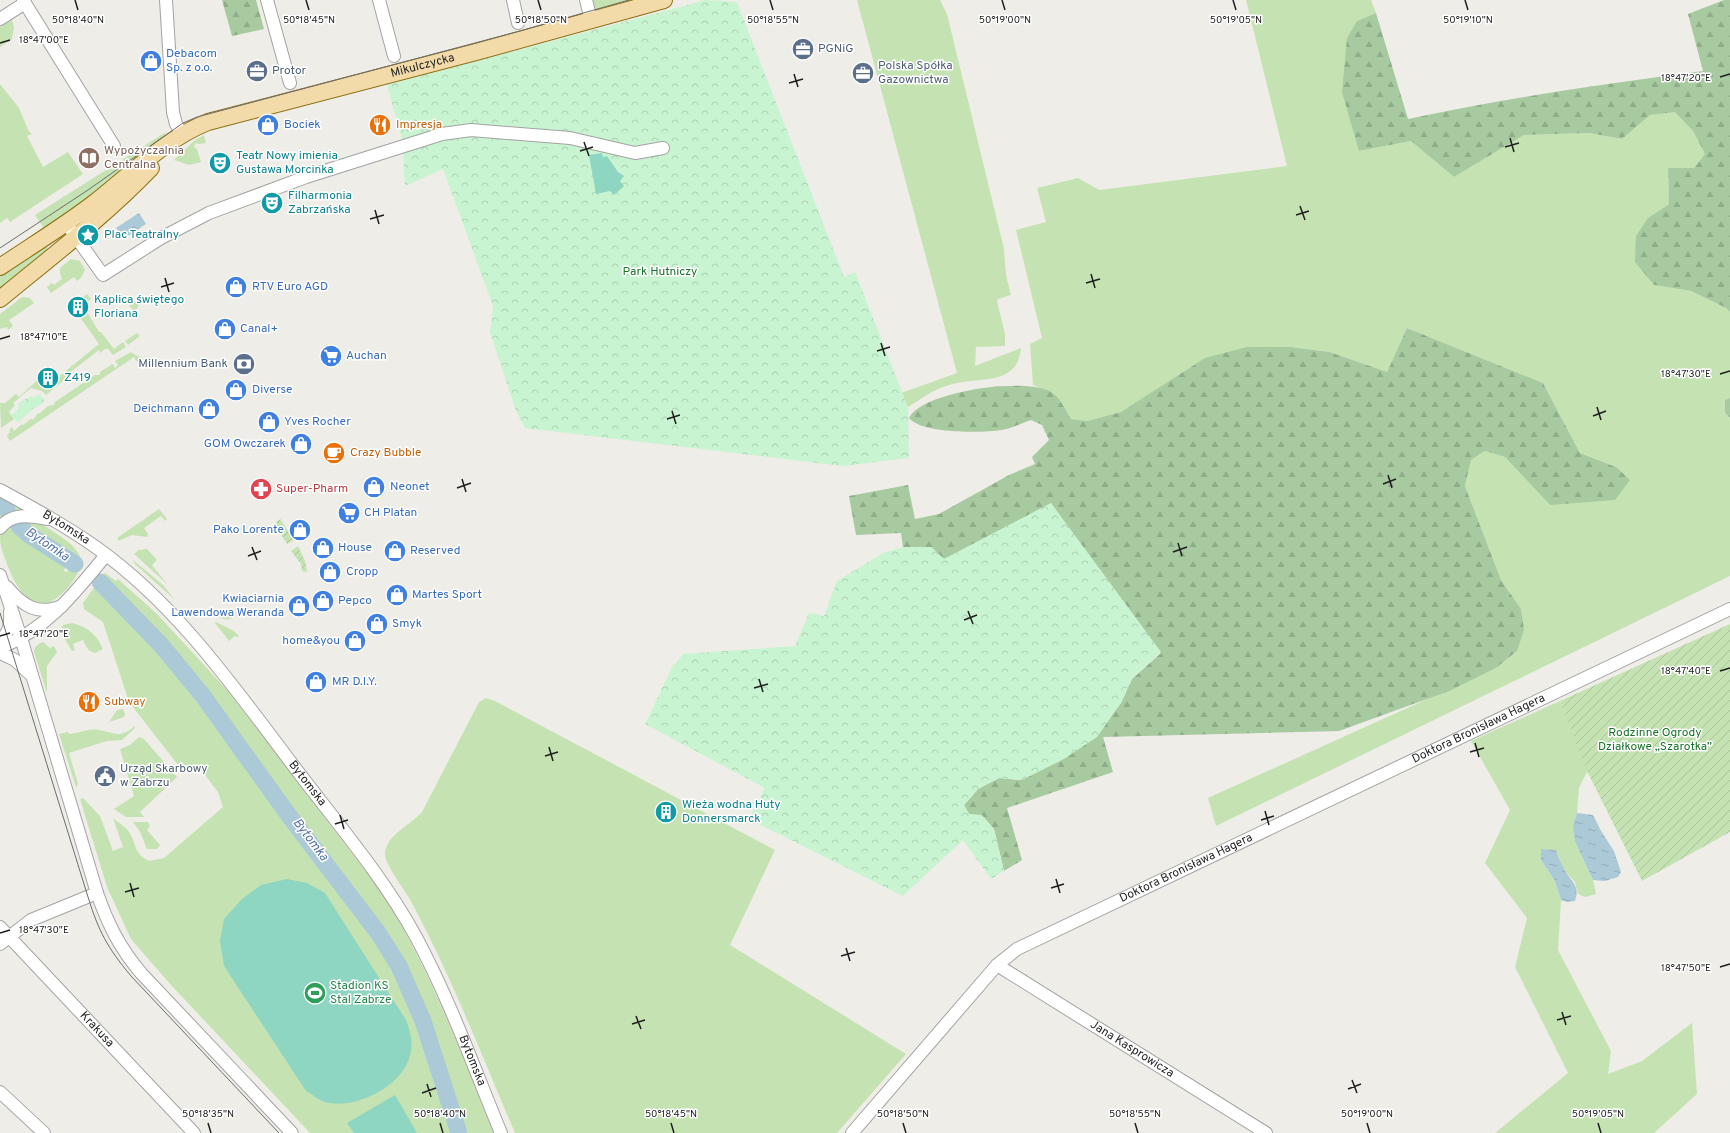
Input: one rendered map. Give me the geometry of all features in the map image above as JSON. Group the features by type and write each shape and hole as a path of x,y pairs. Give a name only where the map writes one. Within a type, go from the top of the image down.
{"main road":[{"name":"Mikulczycka","path":"182,135 208,122 476,52 664,0"},
{"path":"0,267 66,223 152,156 182,135"},
{"path":"0,299 76,237 132,188 182,135"}],"street":[{"path":"166,0 173,112 176,124 182,135"},
{"path":"267,0 290,83"},
{"path":"379,0 394,56"},
{"path":"513,0 518,23"},
{"path":"586,0 591,20"},
{"path":"0,19 24,2 114,146"},
{"path":"66,223 103,275 161,238 209,212 299,179 442,134 471,130 570,138 635,153 663,148"},
{"path":"0,490 55,520"},
{"name":"Bytomska","path":"0,528 7,520 18,516 55,520 106,555 154,596 205,652 384,885 404,917 428,961 501,1133"},
{"path":"0,648 21,638 45,623 63,606 106,555"},
{"path":"1,578 17,598 32,608 51,610 63,606"},
{"path":"1,578 21,638 96,893 111,930 126,955 292,1133"},
{"path":"0,641 7,634 10,625 10,613 1,578"},
{"name":"Doktora Bronisława Hagera","path":"852,1133 997,965 1017,949 1730,609"},
{"path":"0,653 15,660 32,677"},
{"path":"4,940 31,920 96,893"},
{"name":"Krakusa","path":"0,927 4,940 194,1133"},
{"name":"Jana Kasprowicza","path":"997,965 1266,1133"},
{"path":"0,1092 44,1133"}],"green space":[{"path":"222,0 256,0 264,29 232,36"},
{"path":"589,0 639,0 595,12"},
{"name":"Park Hutniczy","path":"706,0 737,2 844,277 855,272 908,407 909,458 843,466 525,428 516,411 490,332 493,306 443,169 405,186 402,139 387,85"},
{"path":"857,0 940,0 947,14 1004,249 1006,275 1011,295 998,299 997,301 1005,334 1005,346 976,347 975,366 1021,348 1018,361 1012,369 1004,375 983,380 960,382 943,387 928,394 908,407 901,393 957,373"},
{"path":"1246,0 1371,0 1376,13 1357,21 1359,151 1411,141 1454,177 1524,135 1589,133 1622,139 1650,115 1675,111 1693,131 1705,154 1694,168 1668,168 1669,204 1648,218 1654,285 1691,291 1726,308 1730,312 1730,398 1725,400 1725,413 1730,418 1730,576 1216,826 1208,798 1496,668 1517,651 1521,609 1501,580 1465,486 1471,460 1485,451 1505,457 1550,505 1616,467 1580,453 1543,383 1407,328 1387,372 1330,352 1291,347 1247,347 1150,395 1121,412 1087,421 1071,419 1054,393 1033,385 1030,344 1042,338 1016,230 1046,222 1037,188 1078,178 1099,190 1287,166"},
{"path":"1724,0 1730,0 1730,312 1726,308 1691,291 1654,285 1635,262 1636,236 1648,218 1669,204 1668,168 1694,168 1705,154 1693,131 1675,112 1650,115 1622,139 1589,133 1524,135 1454,177 1411,141 1359,151 1342,92 1347,38 1357,21 1376,13 1408,119 1481,104 1703,71 1688,14"},
{"path":"12,20 14,27 12,39 0,47 0,27"},
{"path":"0,84 19,108 28,130 32,134 27,136 43,167 68,152 83,174 10,222 7,218 0,223"},
{"path":"166,132 163,139 84,204 45,230 35,215"},
{"path":"204,135 206,143 196,143 194,147 197,149 201,162 189,165 174,160 195,140"},
{"path":"602,153 603,157 607,156 618,172 624,176 620,181 624,186 614,195 610,191 596,194 589,155"},
{"path":"45,244 50,252 0,292 0,273"},
{"path":"71,259 80,261 85,270 81,278 77,281 74,277 51,293 47,287 52,283 54,285 62,279 60,268"},
{"path":"87,294 91,299 83,305 99,332 101,332 114,349 123,342 126,347 113,355 108,349 105,349 100,353 99,350 68,374 69,376 46,395 42,391 31,388 13,403 15,405 9,412 14,419 1,428 0,403 5,403 16,394 19,397 40,378 47,386 99,344 72,306"},
{"path":"22,297 30,298 34,303 9,320 13,326 8,330 7,327 0,329 0,314"},
{"path":"136,302 139,305 136,310 138,316 129,305"},
{"path":"1407,328 1543,383 1580,453 1616,467 1630,480 1615,500 1550,505 1505,457 1485,451 1471,460 1465,486 1501,580 1521,609 1524,630 1517,651 1496,668 1449,691 1339,731 1103,737 1113,772 1007,808 1022,860 1004,871 994,829 969,814 964,805 978,789 999,778 1022,780 1121,703 1132,679 1161,653 961,551 944,559 931,547 903,547 901,533 856,535 849,496 908,485 915,519 939,514 1009,475 1035,464 1032,457 1049,440 1042,425 1031,420 1002,430 967,432 939,430 926,427 909,418 918,408 934,400 977,389 1001,386 1041,388 1056,395 1071,419 1087,421 1121,412 1205,358 1247,347 1291,347 1330,352 1387,372"},
{"path":"137,333 140,336 128,345 125,341"},
{"path":"131,352 139,357 140,356 142,360 137,362 134,357 10,441 7,436 12,427 14,431 32,418 33,420 38,413 39,414 48,406 54,405 55,402 95,375 100,375 100,372 113,364 115,368 118,365 115,361"},
{"path":"40,394 45,402 34,408 18,422 11,415 18,410 19,403 31,396 33,398"},
{"path":"1730,398 1730,418 1725,413 1725,400"},
{"path":"0,497 22,508 22,510 9,513 0,519"},
{"path":"1051,503 1161,652 1132,679 1121,703 1097,737 1064,759 1022,780 999,778 978,789 964,805 969,814 982,815 994,829 1004,871 991,879 963,840 903,896 749,819 765,788 645,724 674,663 676,664 683,654 795,646 809,613 824,616 837,581 883,553 903,547 931,547 944,559"},
{"path":"159,509 167,519 165,521 161,516 144,528 148,534 147,537 132,535 119,541 117,538"},
{"path":"280,519 294,540 287,544 274,524"},
{"path":"14,522 35,522 41,524 65,539 76,550 80,556 80,569 70,585 59,596 49,602 40,604 32,601 18,587 2,551 0,537 7,527","holes":["22,524 72,556 74,553 73,556 79,560 72,569 69,567 67,572 64,571 66,565 16,529"]},
{"path":"298,546 305,561 307,572 302,571 301,564 291,551"},
{"path":"147,549 157,560 152,565 167,584 134,554 139,550"},
{"path":"133,560 163,585 175,600 135,564"},
{"path":"105,573 116,581 118,579 157,614 228,691 377,886 412,945 442,1006 494,1133 465,1133 438,1048 415,986 381,929 159,636 101,577"},
{"path":"96,585 113,601 166,662 253,775 392,964 416,1018 454,1133 310,1133 171,985 131,939 107,887 80,799 83,798 100,816 113,851 123,847 113,818 127,829 132,837 137,851 142,857 149,861 164,858 223,807 218,792 201,770 182,770 129,702 103,622 84,609 83,603"},
{"path":"232,610 236,616 230,619 223,619 214,615 219,611 223,616"},
{"path":"216,622 234,631 239,636 235,636 229,641 215,623"},
{"path":"72,623 91,632 103,649 95,653 92,652 87,648 83,640 73,644 75,650 72,651 60,631 63,625"},
{"name":"Rodzinne Ogrody Działkowe „Szarotka”","path":"1730,624 1730,832 1642,881 1587,771 1560,701"},
{"path":"43,642 50,648 54,646 57,652 47,666 47,693 34,652 35,647"},
{"path":"486,698 495,701 775,850 730,945 906,1054 837,1133 515,1133 441,961 410,900 389,866 385,855 386,848 394,836 422,812 479,702"},
{"path":"1560,701 1589,768 1579,788 1577,813 1573,825 1581,853 1593,880 1596,894 1585,897 1578,894 1575,882 1564,870 1556,850 1541,860 1555,881 1561,900 1558,950 1611,1051 1608,1074 1642,1061 1692,1023 1697,1094 1654,1133 1495,1133 1568,1073 1515,967 1527,918 1485,863 1510,810 1471,741"},
{"path":"123,709 125,714 124,717 109,722 117,710"},
{"path":"135,726 135,728 122,740 107,741 69,753 78,784 76,787 59,734 96,730 121,734"},
{"path":"139,737 144,739 177,777 140,812 144,817 126,817 114,809 134,796 120,749 130,745"},
{"path":"133,822 148,822 150,826 147,830 160,845 157,849 147,849 140,832"},
{"name":"Stadion KS Stal Zabrze","path":"287,879 307,883 325,893 408,1025 411,1039 411,1054 404,1070 386,1087 362,1100 337,1104 320,1100 306,1091 224,966 220,941 224,919 242,899 261,885"},
{"path":"395,1095 417,1133 354,1133 347,1123"}],"water":[{"path":"139,213 146,224 123,239 116,228"},
{"path":"1577,813 1593,815 1614,851 1621,872 1618,877 1605,881 1593,880 1575,841 1573,825"},
{"path":"1541,849 1556,850 1564,869 1576,887 1577,891 1575,901 1567,902 1561,900 1555,881 1541,860"}],"waterway":[{"name":"Bytomka","path":"4,506 7,510"},
{"name":"Bytomka","path":"19,526 28,534 75,564"},
{"name":"Bytomka","path":"100,582 162,646 203,696 290,817 379,934 399,966 423,1021 459,1133"}],"tram line":[{"path":"0,248 88,190 183,123 197,117 520,31 629,0"},
{"path":"0,613 88,897 100,930 116,956 131,976 279,1133"}],"place":[{"name":"PGNiG","path":"803,49"},
{"name":"Debacom Sp. z o.o.","path":"151,61"},
{"name":"Protor","path":"257,71"},
{"name":"Polska Spółka Gazownictwa","path":"863,73"},
{"name":"Bociek","path":"268,125"},
{"name":"Impresja","path":"380,125"},
{"name":"Wypożyczalnia Centralna","path":"89,158"},
{"name":"Teatr Nowy imienia Gustawa Morcinka","path":"220,163"},
{"name":"Filharmonia Zabrzańska","path":"272,203"},
{"name":"Plac Teatralny","path":"88,235"},
{"name":"RTV Euro AGD","path":"236,287"},
{"name":"Kaplica świętego Floriana","path":"78,307"},
{"name":"Canal+","path":"225,329"},
{"name":"Auchan","path":"331,356"},
{"name":"Millennium Bank","path":"244,364"},
{"name":"Z419","path":"48,378"},
{"name":"Diverse","path":"236,390"},
{"name":"Deichmann","path":"209,409"},
{"name":"Yves Rocher","path":"269,422"},
{"name":"GOM Owczarek","path":"301,444"},
{"name":"Crazy Bubble","path":"334,453"},
{"name":"Neonet","path":"374,487"},
{"name":"Super-Pharm","path":"261,489"},
{"name":"CH Platan","path":"349,513"},
{"name":"Pako Lorente","path":"300,530"},
{"name":"House","path":"323,548"},
{"name":"Reserved","path":"395,551"},
{"name":"Cropp","path":"330,572"},
{"name":"Martes Sport","path":"397,595"},
{"name":"Pepco","path":"323,601"},
{"name":"Kwiaciarnia Lawendowa Weranda","path":"299,606"},
{"name":"Smyk","path":"377,624"},
{"name":"home&you","path":"355,641"},
{"name":"MR D.I.Y.","path":"316,682"},
{"name":"Subway","path":"89,702"},
{"name":"Urząd Skarbowy w Zabrzu","path":"105,776"},
{"name":"Wieża wodna Huty Donnersmarck","path":"666,812"},
{"name":"Stadion KS Stal Zabrze","path":"315,993"}]}
